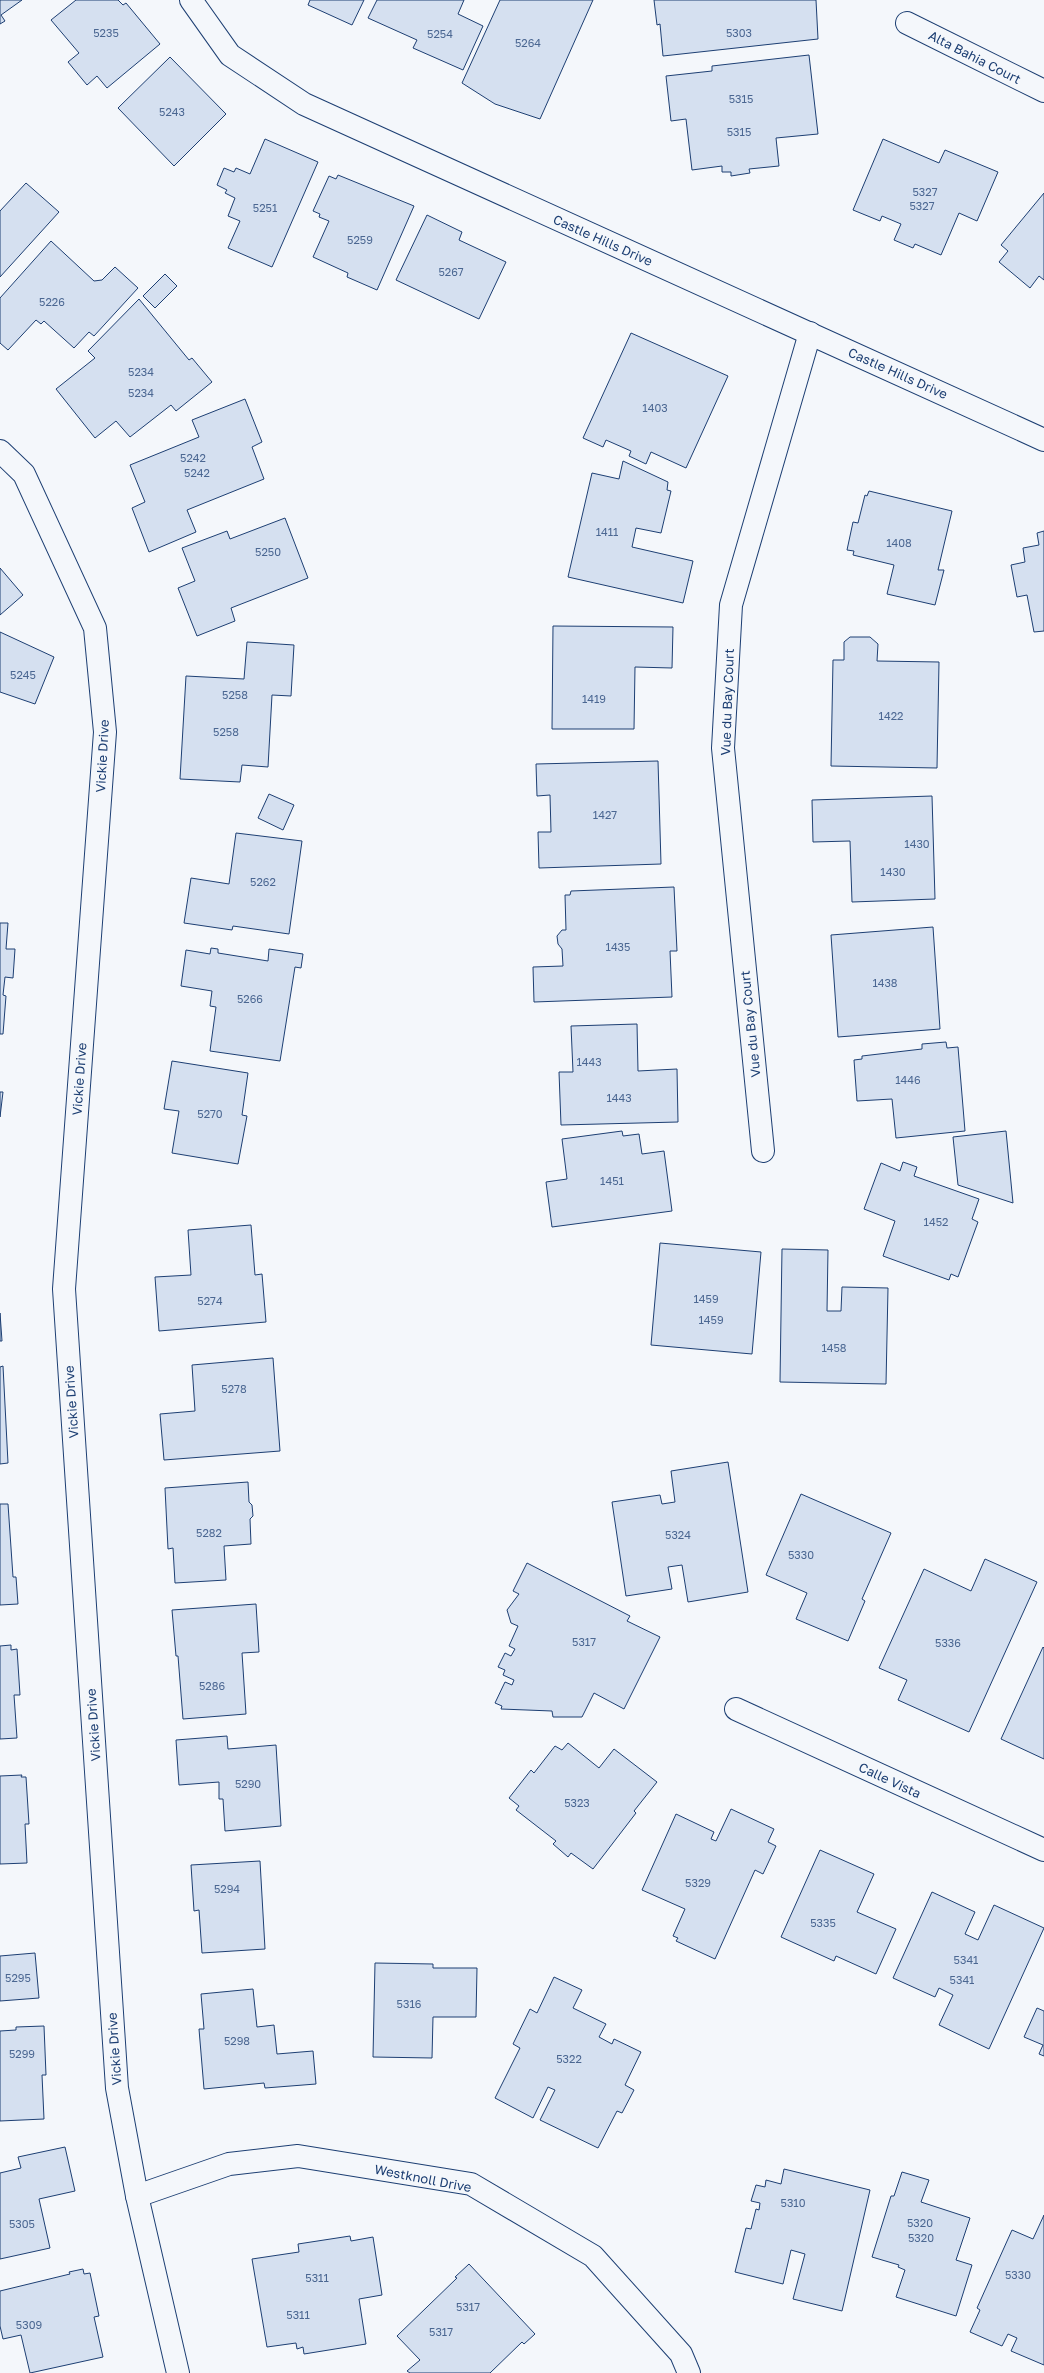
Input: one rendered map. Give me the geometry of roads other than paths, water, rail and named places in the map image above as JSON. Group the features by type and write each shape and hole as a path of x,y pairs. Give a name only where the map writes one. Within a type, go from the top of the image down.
{"street":[{"name":"Castle Hills Drive","path":"191,0 230,55 304,104 1044,440"},
{"name":"Alta Bahia Court","path":"907,23 1044,91"},
{"name":"Vue du Bay Court","path":"763,1151 723,748 731,605 810,333"},
{"name":"Vickie Drive","path":"0,451 24,474 95,628 104,715 105,732 64,1289 117,2088 137,2196 178,2373"},
{"name":"Calle Vista","path":"736,1709 1044,1850"},
{"name":"Westknoll Drive","path":"137,2196 229,2164 298,2156 471,2184 593,2256 681,2354 689,2373"}]}
